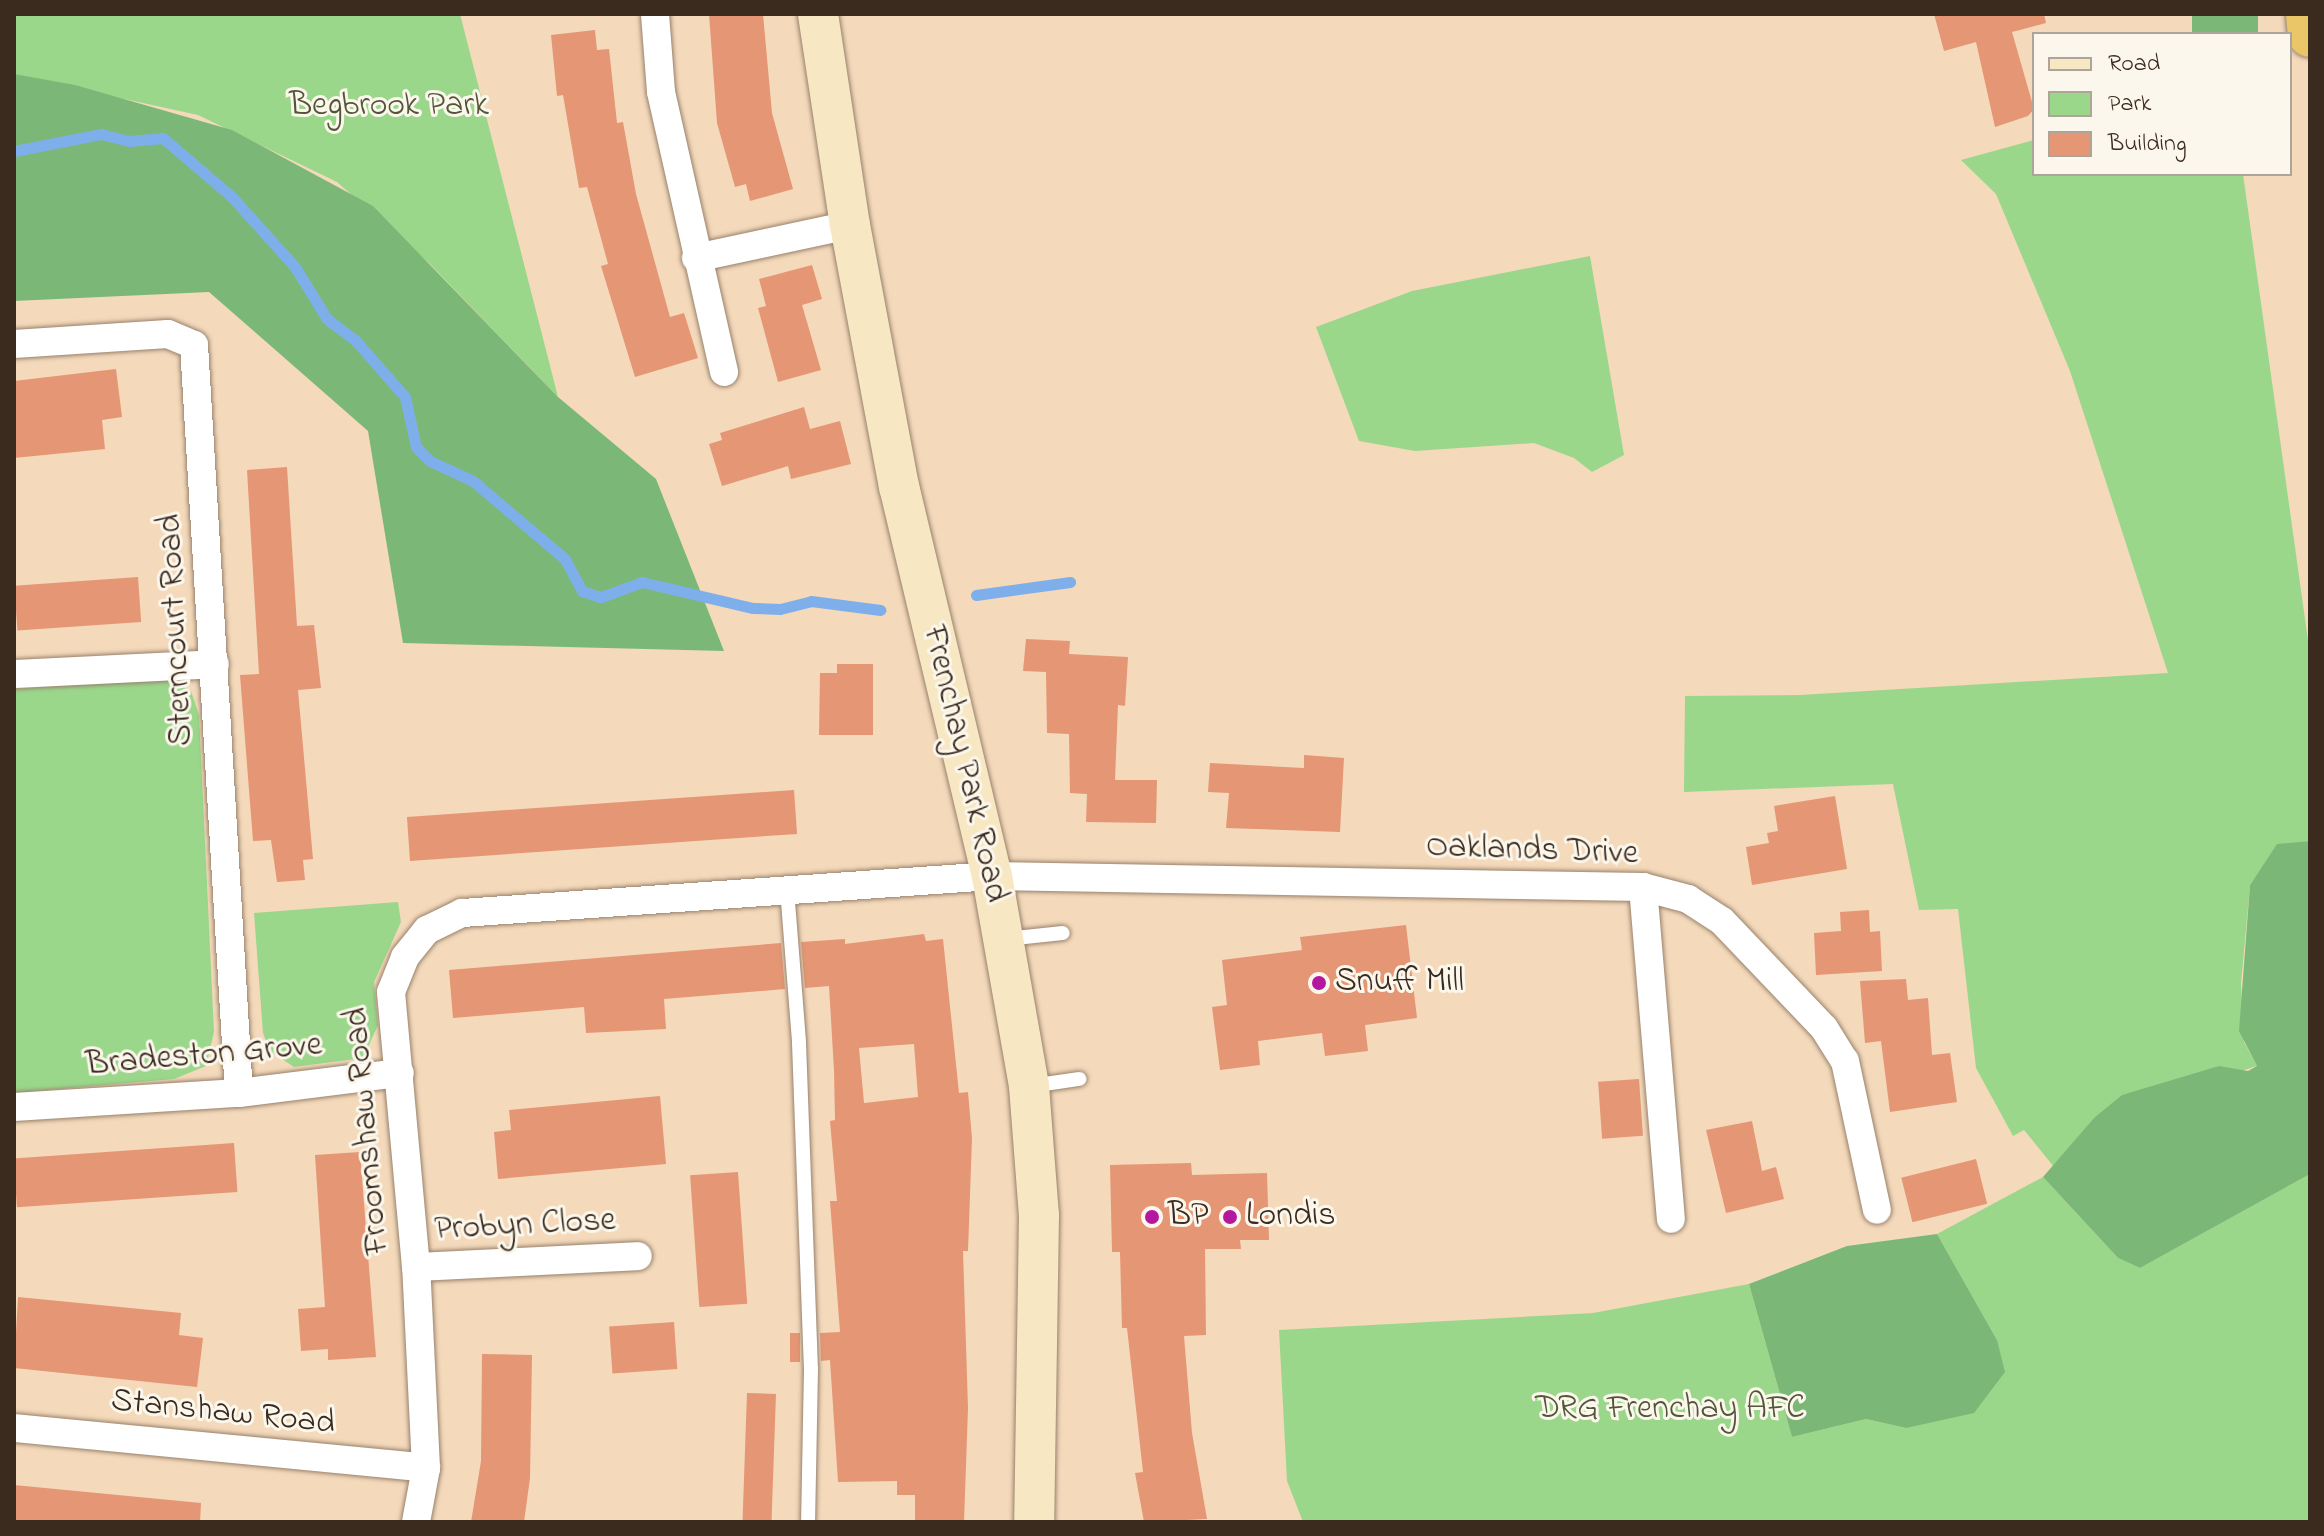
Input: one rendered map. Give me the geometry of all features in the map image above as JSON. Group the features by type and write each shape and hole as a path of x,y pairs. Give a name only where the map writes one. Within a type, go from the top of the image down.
{"highway":[{"path":"2308,14 2310,35"}],"main road":[{"name":"Frenchay Park Road","path":"818,14 850,225 902,501 992,876 1029,1086 1039,1215 1034,1522"}],"street":[{"path":"655,14 661,92 724,372"},
{"path":"696,258 850,225"},
{"name":"Sterncourt Road","path":"14,344 168,334 194,345 239,1093"},
{"path":"14,674 215,664"},
{"name":"Oaklands Drive","path":"992,876 1643,887 1688,899 1722,921 1824,1028 1845,1061 1877,1210"},
{"name":"Froomshaw Road","path":"416,1522 426,1468 416,1267 391,992 405,957 427,930 462,913 992,876"},
{"path":"1643,887 1671,1219"},
{"name":"Bradeston Grove","path":"14,1107 239,1093 400,1073"},
{"name":"Probyn Close","path":"416,1267 638,1256"},
{"name":"Stanshaw Road","path":"14,1428 426,1468"}],"lane":[{"path":"787,889 799,1043 810,1354 808,1522"},
{"path":"1005,939 1063,933"},
{"path":"1029,1086 1079,1079"}],"green space":[{"name":"Begbrook Park","path":"14,14 460,14 558,397 430,264 337,182 198,115 14,75"},
{"path":"2192,14 2258,14 2258,32 2192,32"},
{"path":"14,74 75,85 232,130 373,206 558,397 656,479 724,651 403,643 368,431 209,292 14,301"},
{"path":"2032,141 2032,176 2243,176 2310,655 2310,841 2277,845 2250,885 2241,984 2244,1042 2257,1066 2094,1118 2054,1167 2024,1130 2013,1136 1976,1068 1958,909 1919,910 1893,784 1684,792 1685,696 1800,695 2168,673 2070,371 1996,194 1961,160"},
{"path":"1590,256 1624,455 1592,472 1574,458 1534,443 1415,451 1359,441 1316,327 1412,291"},
{"path":"165,679 191,691 199,715 214,1032 206,1066 174,1079 14,1093 14,689"},
{"path":"2310,841 2310,1174 2140,1268 2118,1258 2043,1177 2094,1118 2122,1095 2219,1066 2248,1071 2257,1066 2239,1031 2250,885 2277,844"},
{"path":"398,902 401,922 374,982 378,1025 363,1058 294,1067 270,1051 263,1033 254,913"},
{"name":"DRG Frenchay AFC","path":"2310,1174 2310,1522 1303,1522 1287,1481 1279,1330 1593,1313 1749,1284 1792,1437 1866,1419 1906,1428 1997,1340 1937,1234 2043,1177 2118,1258 2140,1268"},
{"path":"1937,1234 1997,1340 2005,1372 1974,1413 1906,1428 1866,1419 1792,1437 1749,1284 1847,1246"}],"building":[{"path":"709,14 763,14 772,113 793,189 750,201 746,184 735,187 717,123"},
{"path":"1934,14 2044,14 2046,23 2012,32 2032,111 2028,116 1995,127 1976,42 1944,51"},
{"path":"595,30 597,50 609,49 617,123 623,122 636,194 670,317 684,313 698,358 635,377 601,266 608,264 587,187 579,188 563,95 557,96 551,35"},
{"path":"812,265 822,299 802,305 821,370 778,382 758,308 766,306 759,279"},
{"path":"116,369 122,417 102,420 105,449 14,458 14,381"},
{"path":"804,407 810,429 840,421 851,464 791,479 788,466 722,486 709,444 722,440 720,433"},
{"path":"287,467 297,626 314,625 321,688 298,690 313,859 303,860 305,880 277,882 271,840 253,841 240,675 259,674 247,470"},
{"path":"138,577 141,622 17,631 14,586"},
{"path":"1026,639 1070,641 1069,654 1128,657 1125,706 1118,705 1115,780 1157,780 1156,823 1086,822 1087,794 1070,793 1069,734 1047,733 1046,672 1023,671"},
{"path":"837,664 873,664 873,735 819,735 820,673 837,673"},
{"path":"1304,755 1344,758 1340,832 1226,828 1229,793 1208,792 1210,763 1304,768"},
{"path":"794,790 797,834 410,861 407,817"},
{"path":"1835,796 1847,869 1752,885 1746,847 1769,843 1767,833 1778,831 1774,806"},
{"path":"1869,910 1870,932 1880,931 1882,971 1816,975 1814,933 1841,931 1840,912"},
{"name":"Snuff Mill","path":"1406,925 1417,1018 1365,1025 1368,1051 1325,1056 1322,1033 1258,1041 1260,1065 1220,1070 1212,1007 1227,1005 1222,960 1302,950 1300,937"},
{"path":"924,934 926,941 943,939 959,1093 968,1092 972,1138 968,1251 963,1251 968,1408 964,1522 915,1522 915,1495 897,1495 897,1481 838,1482 830,1360 821,1361 820,1333 840,1332 830,1201 837,1201 830,1121 835,1120 829,986 805,988 801,942 845,939 845,944","holes":["914,1044 918,1097 864,1103 859,1048"]},
{"path":"781,943 785,989 664,999 666,1029 586,1033 584,1007 453,1018 449,970"},
{"path":"1906,979 1908,1000 1928,998 1932,1055 1950,1053 1957,1102 1890,1112 1881,1041 1865,1043 1860,981"},
{"path":"1639,1079 1643,1136 1602,1139 1598,1082"},
{"path":"660,1096 666,1164 498,1179 494,1132 511,1130 509,1110"},
{"path":"1752,1121 1762,1171 1776,1167 1784,1199 1726,1213 1706,1130"},
{"path":"234,1143 237,1192 17,1207 14,1158"},
{"path":"360,1152 376,1357 328,1360 328,1349 301,1351 298,1309 325,1307 315,1155"},
{"path":"1976,1159 1987,1204 1912,1222 1901,1178"},
{"path":"1191,1163 1192,1175 1267,1173 1269,1240 1240,1240 1241,1249 1205,1249 1206,1335 1184,1336 1192,1433 1207,1519 1144,1522 1135,1473 1143,1472 1127,1328 1122,1328 1120,1252 1112,1252 1110,1165"},
{"path":"738,1172 747,1304 699,1307 690,1175"},
{"path":"18,1297 181,1313 179,1335 203,1338 197,1387 14,1368"},
{"path":"674,1322 677,1369 612,1373 609,1327"},
{"path":"790,1333 800,1333 800,1362 790,1362"},
{"path":"482,1354 532,1355 530,1478 524,1522 471,1522 481,1461"},
{"path":"747,1393 776,1394 772,1522 742,1522"},
{"path":"14,1485 201,1503 200,1522 14,1522"}],"waterway":[{"path":"14,151 101,134 129,141 163,138 232,197 295,267 327,319 356,341 405,397 416,447 430,461 473,481 565,559 582,591 601,597 642,582 753,608 780,609 811,601 880,610"},
{"path":"976,595 1070,582"}],"place":[{"name":"Snuff Mill","path":"1319,983"},
{"name":"BP","path":"1152,1217"},
{"name":"Londis","path":"1230,1217"}]}
